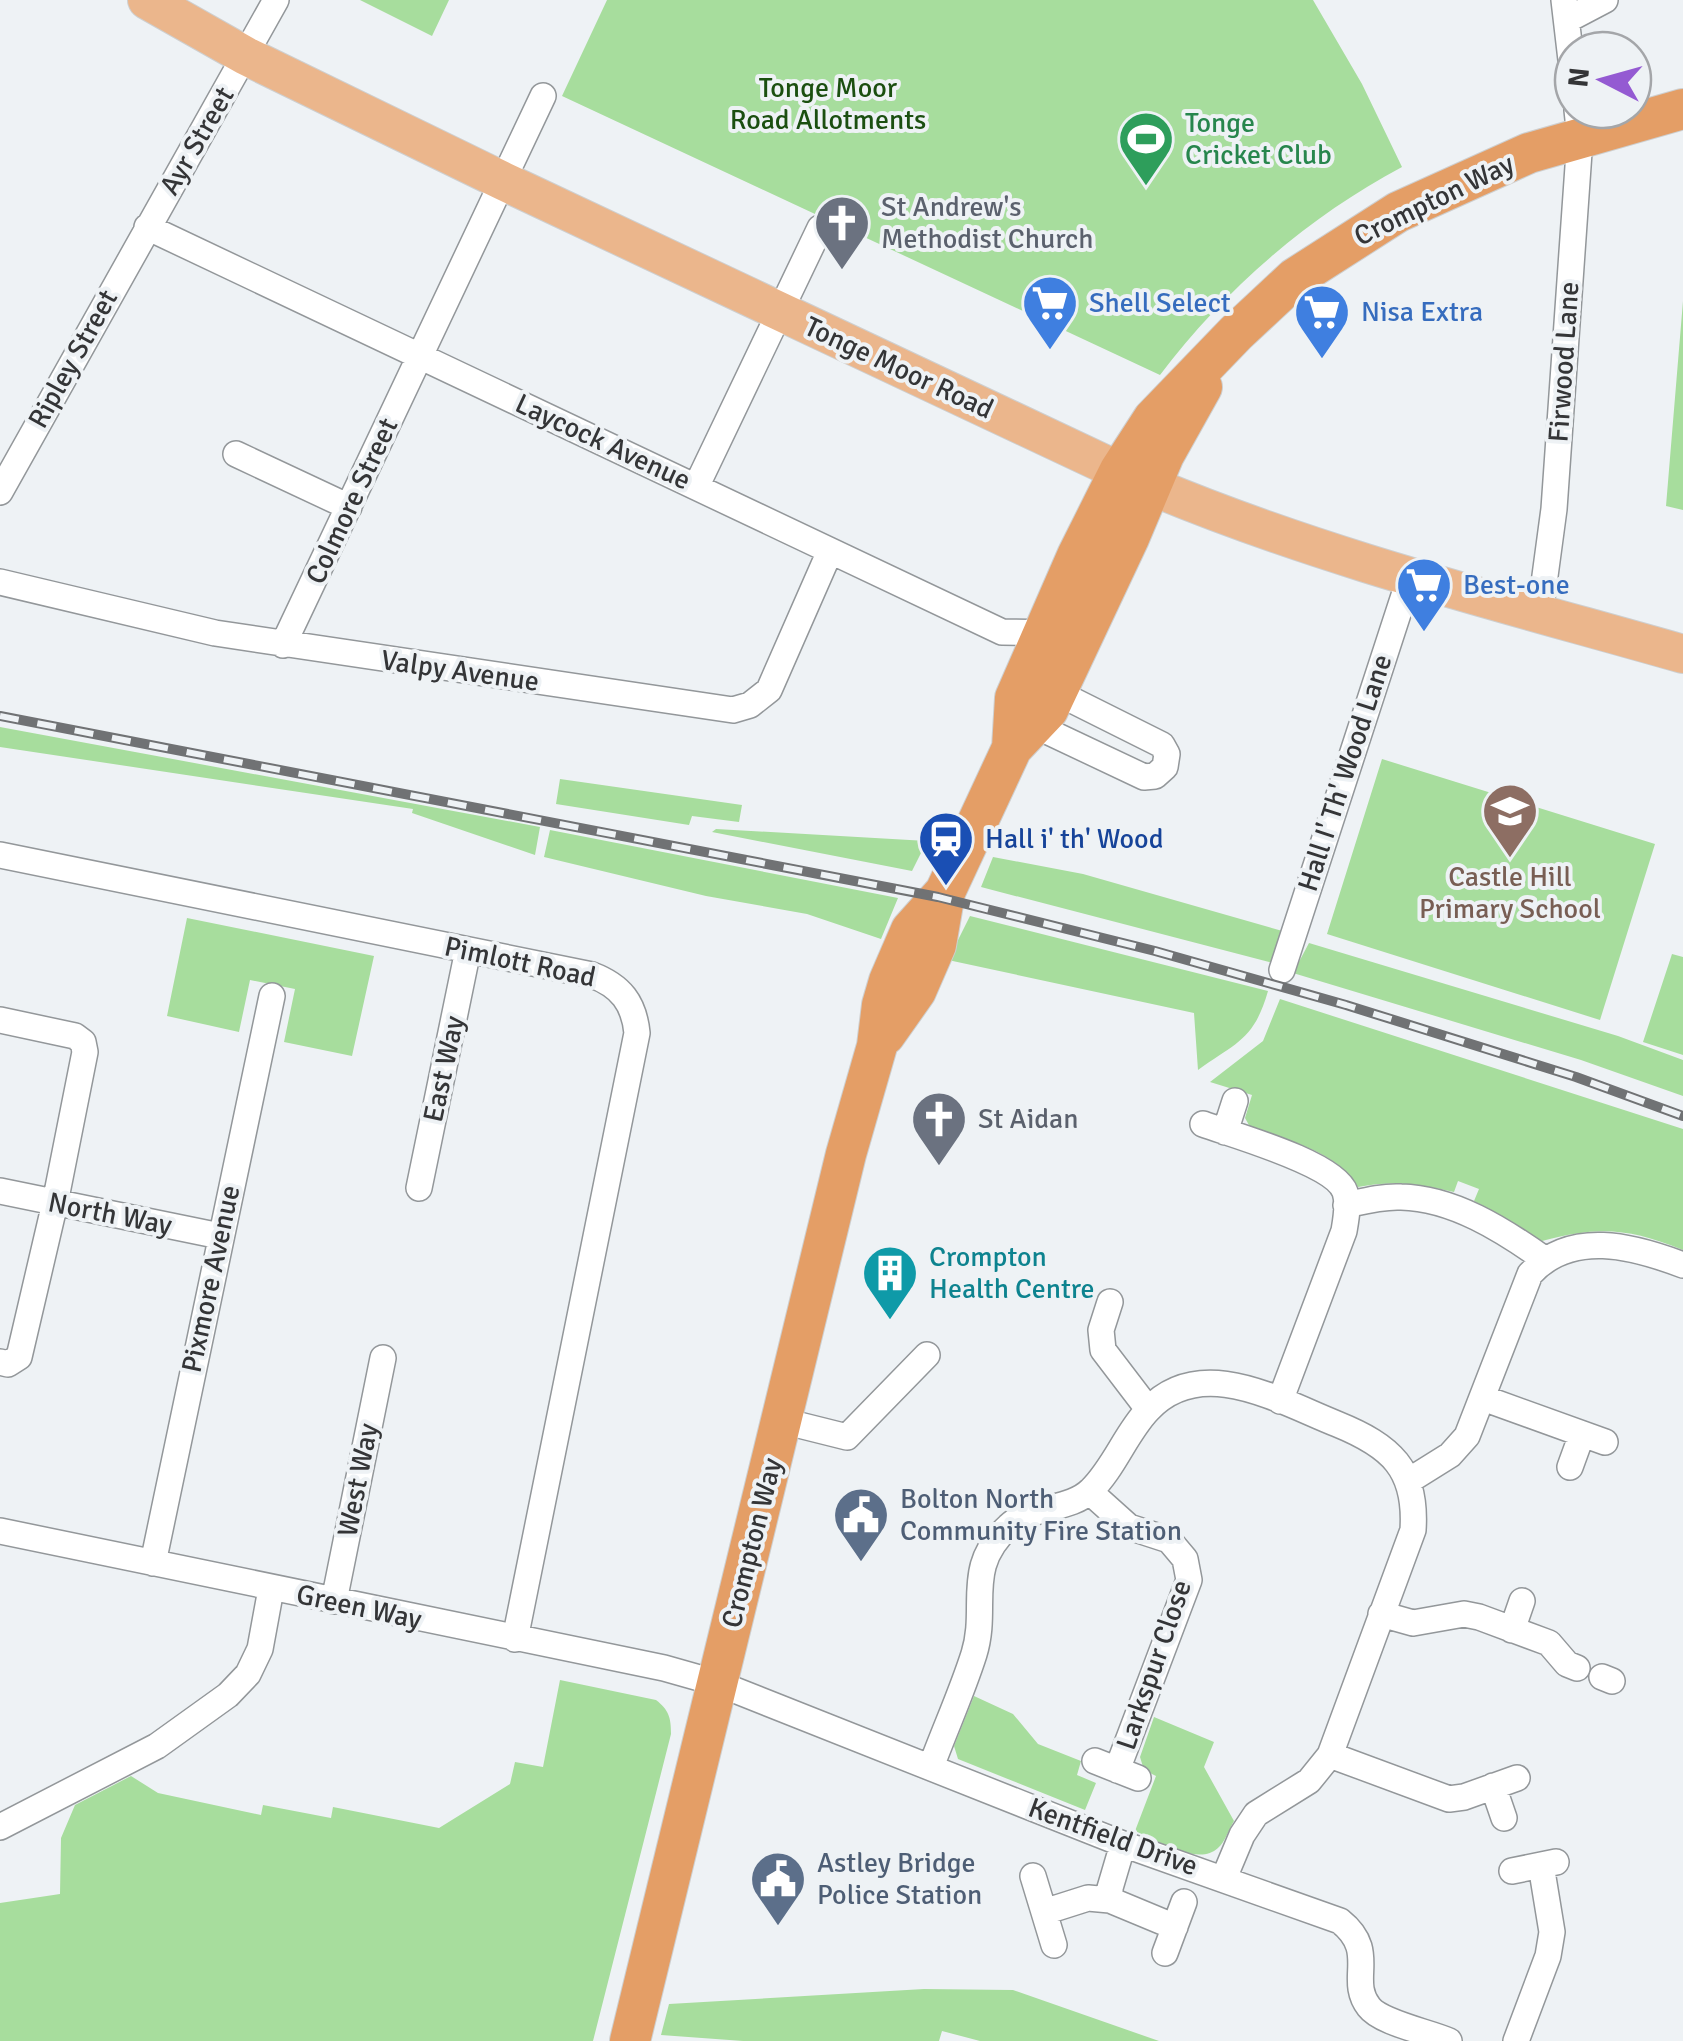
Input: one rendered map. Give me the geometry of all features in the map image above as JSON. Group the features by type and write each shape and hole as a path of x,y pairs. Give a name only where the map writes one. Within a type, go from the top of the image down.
{"highway":[{"name":"Crompton Way","path":"1653,113 1683,109"},
{"name":"Crompton Way","path":"1029,716 1076,556 1135,478 1164,454 1185,422 1219,352 1295,278 1364,232 1529,153 1568,130"},
{"name":"Crompton Way","path":"630,2041 846,1154 877,1046 916,991 936,945 946,892 1135,478"}],"main road":[{"name":"Tonge Moor Road","path":"148,0 246,56 504,181 1135,478 1258,528 1410,578 1683,654"}],"street":[{"name":"Ayr Street","path":"147,227 276,0"},
{"path":"1565,10 1606,0"},
{"name":"Colmore Street","path":"283,645 543,96"},
{"name":"Firwood Lane","path":"1540,613 1554,508 1578,130"},
{"name":"Laycock Avenue","path":"147,227 1002,632 1053,633"},
{"name":"Ripley Street","path":"3,478 147,227"},
{"path":"697,485 820,228"},
{"path":"236,454 349,507"},
{"name":"Valpy Avenue","path":"0,582 214,633 733,710 750,705 770,690 830,551"},
{"name":"Hall I' Th' Wood Lane","path":"1282,970 1410,578"},
{"name":"Pimlott Road","path":"0,855 606,980 620,989 630,1004 637,1033 515,1639"},
{"name":"East Way","path":"419,1188 468,950"},
{"name":"Pixmore Avenue","path":"153,1563 272,996"},
{"path":"0,1020 76,1036 86,1052 56,1203 18,1357 8,1364 0,1362"},
{"path":"1235,1100 1214,1128 1327,1170 1345,1191 1344,1231 1280,1401"},
{"name":"North Way","path":"0,1191 220,1236"},
{"path":"1346,1205 1382,1198 1461,1200 1544,1259"},
{"path":"1410,1480 1450,1455 1467,1436 1530,1274 1544,1259 1578,1246 1618,1245 1683,1265"},
{"path":"1110,1302 1100,1330 1103,1350 1148,1409"},
{"path":"782,1421 847,1437 927,1356"},
{"name":"West Way","path":"334,1602 383,1358"},
{"path":"930,1767 975,1650 978,1583 990,1551 1009,1526 1028,1514 1090,1492 1148,1409 1178,1388 1206,1381 1228,1382 1280,1401 1364,1435 1398,1462 1410,1480 1414,1504 1412,1530 1330,1754 1309,1782 1256,1814 1242,1835 1224,1878"},
{"path":"1483,1398 1594,1438 1570,1467"},
{"name":"Larkspur Close","path":"1090,1492 1129,1527 1170,1540 1185,1559 1189,1580 1117,1769"},
{"name":"Green Way","path":"0,1532 664,1668 717,1683"},
{"path":"0,1826 157,1746 228,1695 248,1674 260,1650 271,1589"},
{"path":"1512,1630 1522,1601"},
{"path":"1381,1614 1425,1624 1464,1614 1548,1643 1567,1664 1577,1668"},
{"name":"Kentfield Drive","path":"717,1683 1123,1844 1340,1921 1358,1939 1362,1951 1363,1994 1368,2007 1378,2015 1448,2041"},
{"path":"1330,1754 1449,1798 1505,1782 1504,1818"},
{"path":"1110,1900 1123,1844"},
{"path":"1512,1871 1548,1863 1552,1932 1548,1956 1516,2041"},
{"path":"1033,1876 1054,1945"},
{"path":"1044,1912 1088,1898 1110,1900 1175,1927"},
{"path":"1165,1953 1184,1902"}],"green space":[{"path":"360,0 449,0 432,36"},
{"name":"Tonge Cricket Club","path":"607,0 1313,0 1362,84 1402,167 1334,209 1270,258 1212,314 1160,375 562,96"},
{"path":"1683,301 1683,510 1666,506"},
{"path":"0,727 540,827 535,855 412,813 413,809 0,747"},
{"path":"1382,759 1655,844 1600,1020 1327,934"},
{"path":"560,779 742,805 739,822 692,816 689,825 556,804"},
{"path":"716,829 927,841 912,871 712,832"},
{"path":"550,830 898,898 881,939 807,914 706,896 544,857"},
{"path":"993,857 1083,874 1286,932 1277,964 981,887"},
{"path":"970,916 1268,991 1250,1030 1198,1070 1194,1013 948,960"},
{"path":"187,918 374,956 352,1056 284,1042 295,989 250,980 239,1032 167,1016"},
{"path":"1309,943 1618,1036 1683,1060 1683,1096 1581,1060 1293,973"},
{"path":"1672,954 1683,957 1683,1055 1643,1042"},
{"path":"1280,999 1683,1129 1683,1250 1646,1237 1613,1232 1580,1233 1542,1241 1474,1201 1479,1189 1458,1181 1454,1192 1406,1184 1358,1187 1324,1156 1250,1127 1245,1118 1252,1095 1210,1082 1263,1041"},
{"path":"560,1680 656,1700 670,1723 671,1734 593,2041 0,2041 0,1903 60,1894 61,1838 75,1805 131,1776 158,1793 261,1815 263,1805 331,1818 333,1807 439,1828 510,1784 515,1762 543,1767"},
{"path":"974,1696 1013,1714 1038,1744 1081,1761 1077,1775 1096,1783 1085,1810 958,1759 954,1746"},
{"path":"1154,1717 1214,1742 1204,1767 1234,1821 1220,1845 1210,1853 1176,1850 1135,1831 1156,1776 1144,1770 1140,1757"},
{"path":"924,1989 1013,1990 1159,2041 980,2041 942,2031 939,2041 743,2041 661,2035 669,2004"}],"railway":[{"path":"0,716 938,897 1155,951 1346,1005 1576,1077 1683,1116"}],"place":[{"name":"Tonge Cricket Club","path":"1146,188"},
{"name":"St Andrew's Methodist Church","path":"842,272"},
{"name":"Shell Select","path":"1050,352"},
{"name":"Nisa Extra","path":"1322,361"},
{"name":"Best-one","path":"1424,634"},
{"name":"Castle Hill Primary School","path":"1510,860"},
{"name":"Hall i' th' Wood","path":"946,888"},
{"name":"St Aidan","path":"939,1168"},
{"name":"Crompton Health Centre","path":"890,1322"},
{"name":"Bolton North Community Fire Station","path":"861,1564"},
{"name":"Astley Bridge Police Station","path":"778,1928"}],"park label":[{"name":"Tonge Moor Road Allotments","path":"828,104"}]}
